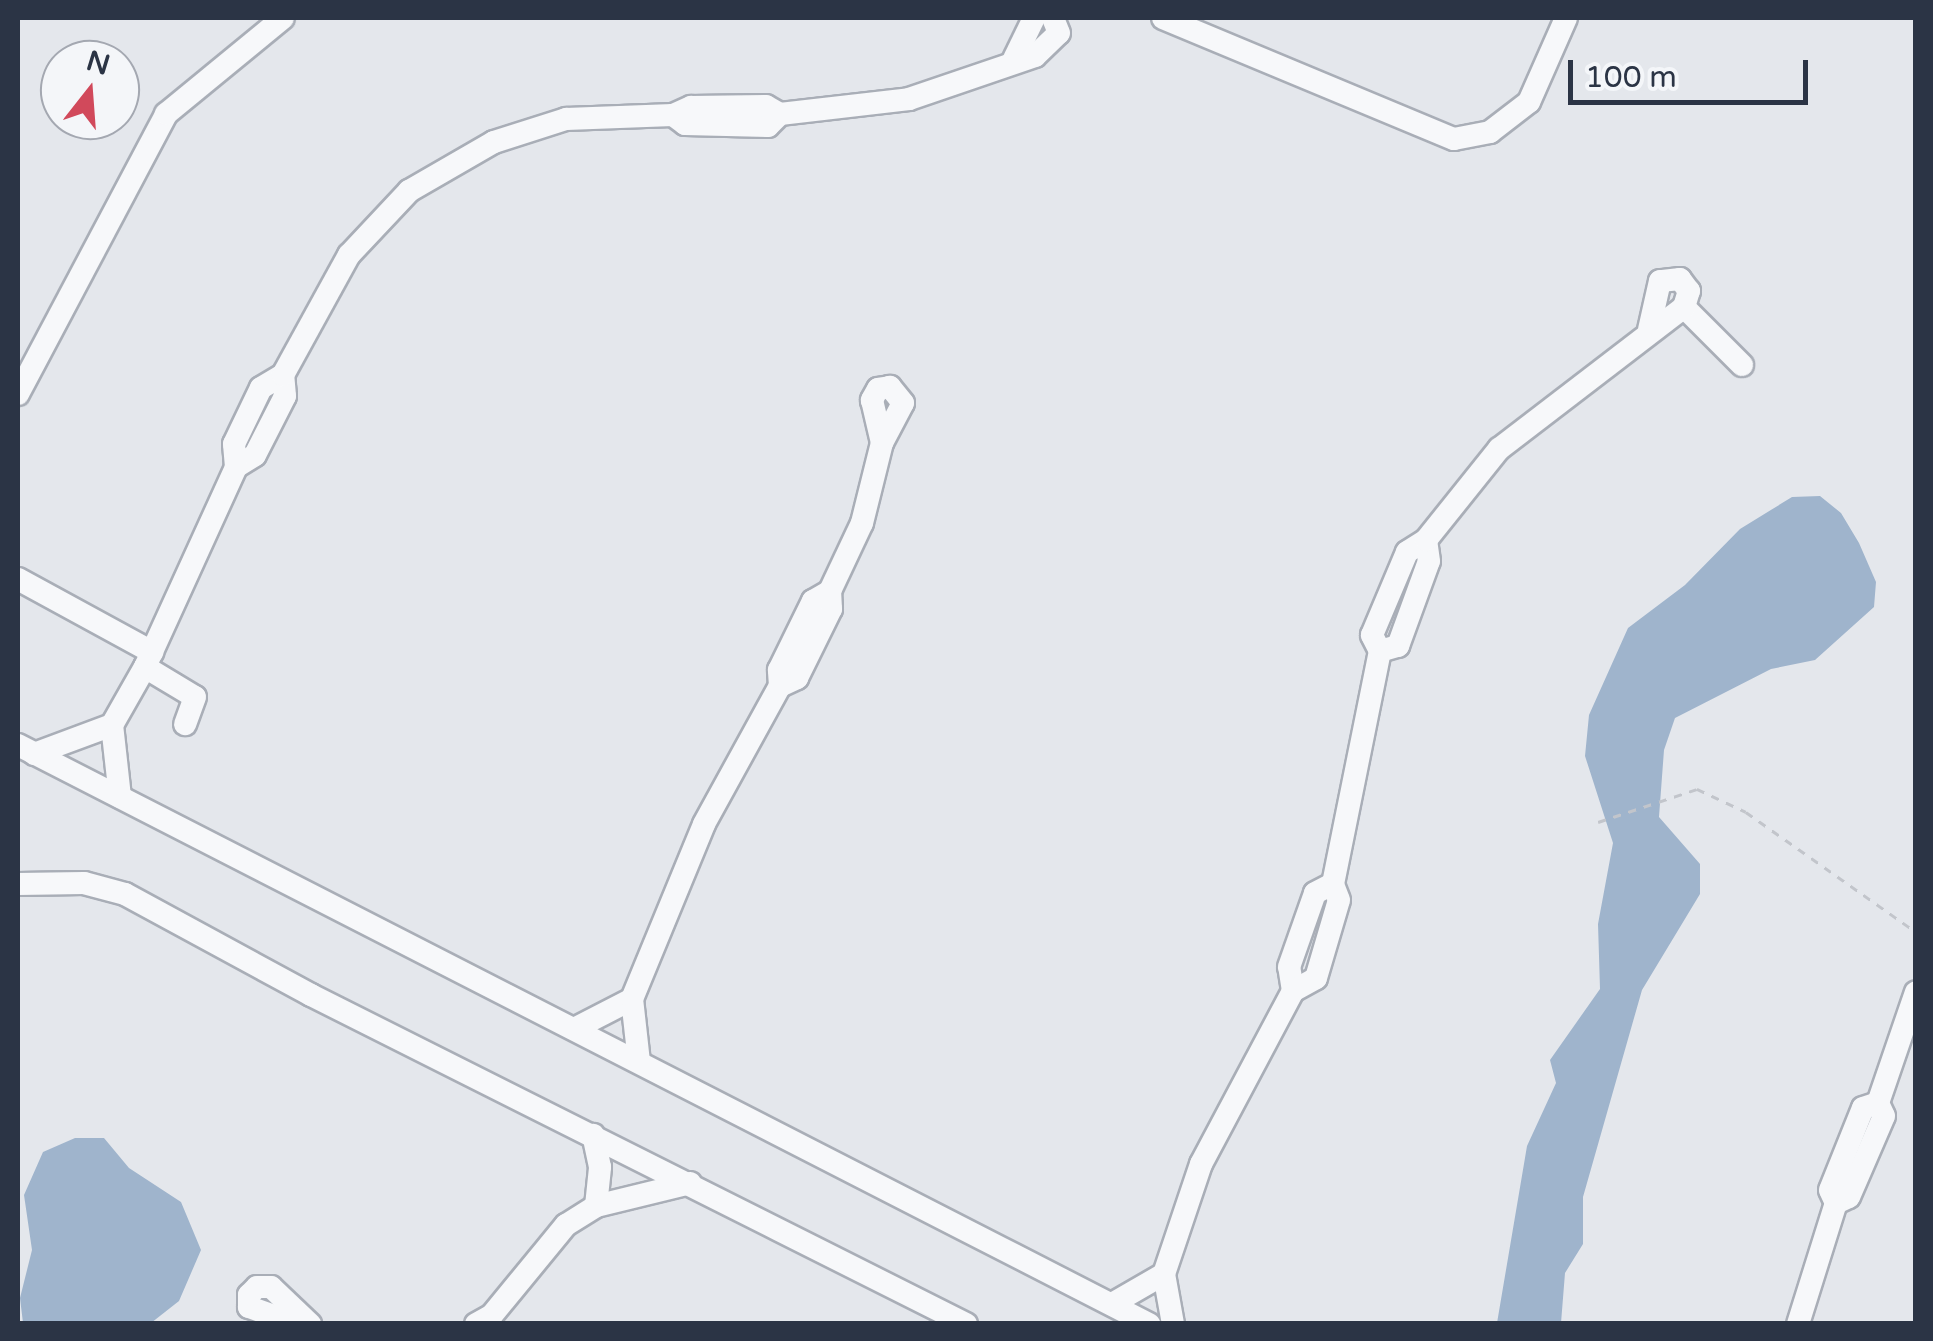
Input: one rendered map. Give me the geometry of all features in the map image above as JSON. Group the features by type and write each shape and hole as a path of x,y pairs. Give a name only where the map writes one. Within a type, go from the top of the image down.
{"street":[{"path":"18,394 166,114 283,18"},
{"path":"1014,59 1034,18"},
{"path":"120,797 112,724 149,659 236,468 255,455 285,396 282,374 349,255 409,191 525,130 566,119 674,115 691,107 766,106 780,114 908,99 964,84 1014,59 1027,60 1056,40 1053,18"},
{"path":"1164,18 1454,139 1490,132 1528,102 1566,18"},
{"path":"1173,1324 1164,1274 1202,1164 1293,991 1316,978 1339,900 1333,884 1380,651 1372,635 1406,552 1426,540 1500,449 1649,330 1662,327 1684,308 1686,284 1660,281 1649,330"},
{"path":"1684,308 1742,365"},
{"path":"639,1062 632,999 704,824 780,686 798,678 831,609 830,591 862,523 882,442"},
{"path":"18,579 149,659 195,697 185,724"},
{"path":"26,749 112,724"},
{"path":"26,749 1149,1324"},
{"path":"18,884 84,884 125,894 966,1324"},
{"path":"1798,1324 1836,1202 1849,1197 1884,1116 1878,1102 1916,992"},
{"path":"574,1029 632,999"},
{"path":"593,1136 600,1167 596,1206"},
{"path":"476,1324 492,1315 566,1225 596,1206 690,1184"},
{"path":"1112,1304 1164,1274"},
{"path":"297,1324 248,1308 249,1296 257,1287 271,1287 310,1324"}],"path":[{"path":"1598,822 1669,795 1697,789 1746,812 1916,932"}],"water":[{"path":"1820,496 1841,513 1859,543 1876,582 1874,607 1815,660 1771,669 1675,718 1664,750 1659,817 1700,864 1700,894 1642,990 1583,1197 1583,1244 1565,1273 1561,1323 1497,1323 1527,1146 1556,1083 1550,1060 1600,989 1598,924 1613,843 1585,756 1589,715 1628,628 1685,585 1740,529 1792,497"},
{"path":"75,1138 104,1138 129,1168 181,1202 201,1250 179,1301 151,1323 23,1323 20,1298 32,1250 24,1195 43,1152"}]}
